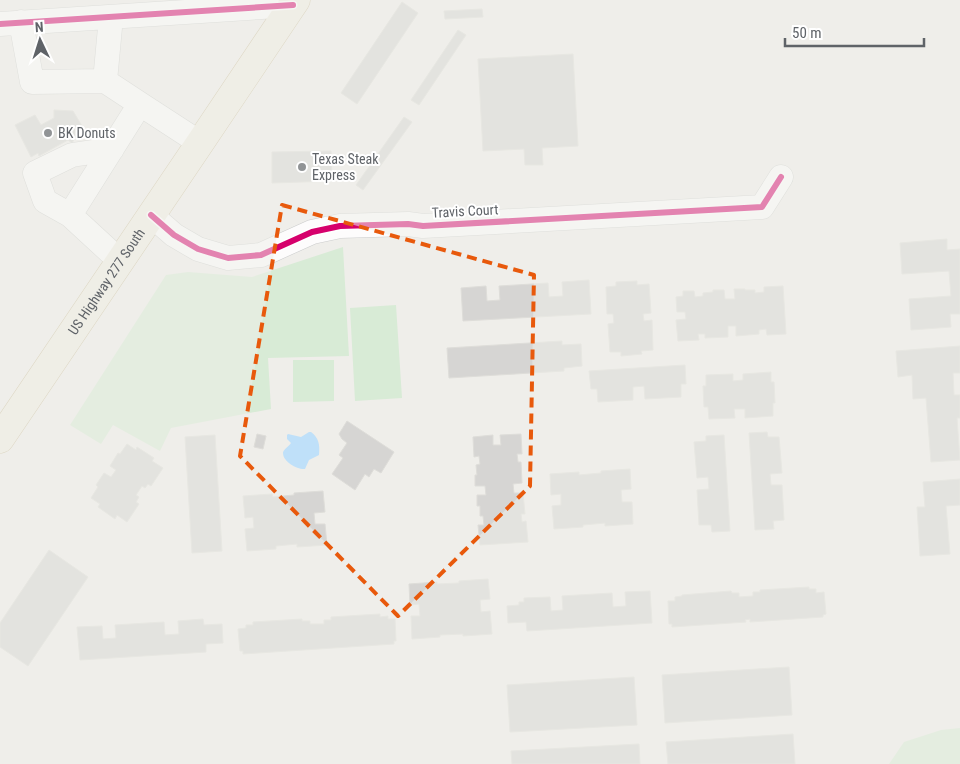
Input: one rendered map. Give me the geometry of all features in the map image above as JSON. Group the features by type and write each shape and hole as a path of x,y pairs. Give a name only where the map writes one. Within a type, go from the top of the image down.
{"highway":[{"name":"US Highway 277 South","path":"0,439 294,2"}],"street":[{"path":"200,144 106,81 32,82 26,17 111,16 140,7 294,2"},
{"path":"106,81 111,16"},
{"path":"70,216 140,104"},
{"path":"112,149 72,155 35,173 45,201 70,216 120,261"},
{"name":"Travis Court","path":"151,215 174,235 198,249 228,258 261,254 312,232 340,226 408,224 423,226 762,207 782,177"}],"highlighted area":[{"path":"282,205 534,275 530,486 398,616 240,456"}],"green space":[{"path":"343,247 349,356 268,358 271,409 171,428 160,451 113,425 101,444 70,425 166,275 188,272 252,277"},
{"path":"396,305 402,398 355,401 350,308"},
{"path":"293,360 334,360 334,401 293,402"},
{"path":"960,728 960,764 889,764 904,742 941,730"}],"water":[{"path":"309,432 314,434 317,439 319,455 309,460 305,469 291,465 285,459 283,452 291,443 287,439 287,435 301,437"}],"building":[{"path":"402,2 418,13 357,104 341,93"},
{"path":"482,9 483,17 445,19 444,11"},
{"path":"458,30 466,35 419,105 411,100"},
{"path":"573,54 578,146 542,148 543,165 525,165 524,149 483,151 478,59"},
{"name":"BK Donuts","path":"54,110 73,111 82,126 72,143 68,140 39,156 38,153 31,157 15,125 35,115 41,125 54,118"},
{"path":"404,117 412,122 363,190 356,185"},
{"name":"Texas Steak Express","path":"331,151 332,181 272,183 272,152"},
{"path":"947,239 947,250 960,249 960,314 950,314 951,327 911,330 909,299 951,296 949,271 902,274 900,243"},
{"path":"589,280 591,314 463,321 461,288 486,286 487,301 500,300 499,286 548,283 549,297 563,296 562,282"},
{"path":"637,281 637,285 649,284 651,313 643,314 644,321 652,320 653,350 641,351 642,354 621,356 621,352 610,352 608,324 614,323 613,314 607,314 606,287 616,286 616,282"},
{"path":"783,286 786,334 767,335 766,329 759,330 759,334 736,336 736,326 728,326 728,337 705,338 705,334 698,334 699,340 678,341 676,320 686,319 685,312 677,312 676,297 683,296 683,291 694,291 695,297 703,296 703,293 713,292 713,290 724,290 725,299 735,299 734,289 755,290 755,293 764,292 764,287"},
{"path":"562,341 562,345 581,344 582,366 564,368 564,371 449,378 447,348"},
{"path":"960,346 960,373 953,373 954,395 960,395 960,418 957,418 960,460 931,462 926,398 913,399 912,375 898,377 896,351"},
{"path":"685,365 686,384 681,384 681,397 645,399 644,386 633,387 633,400 598,402 597,389 591,389 589,371"},
{"path":"771,372 771,382 774,382 775,403 773,403 773,416 745,418 745,409 734,409 735,418 709,419 708,407 704,407 703,386 706,386 706,375 733,374 733,381 743,380 743,374"},
{"path":"347,421 394,452 381,473 374,469 369,477 365,474 355,490 332,474 343,458 339,455 347,443 339,434"},
{"path":"767,432 768,437 779,437 782,473 770,474 771,485 782,485 784,520 773,521 774,529 755,530 749,433"},
{"path":"257,434 266,436 263,449 254,447"},
{"path":"521,434 522,454 517,454 518,462 521,462 522,483 513,484 514,493 523,493 525,514 521,514 522,522 526,521 528,542 480,545 478,525 484,525 483,516 480,516 480,506 477,506 477,495 486,495 485,486 475,486 476,465 480,464 479,456 474,457 473,437 493,435 493,445 501,445 500,435"},
{"path":"215,435 222,551 192,553 185,437"},
{"path":"724,435 730,531 712,532 711,525 699,525 697,490 709,489 708,477 697,478 694,442 706,441 706,436"},
{"path":"127,444 136,450 137,447 154,458 152,461 163,468 151,486 148,484 145,488 142,486 136,495 139,497 136,502 139,504 127,522 117,515 115,519 98,507 100,504 91,498 98,487 96,485 104,473 111,477 116,470 110,466 118,453 120,454"},
{"path":"630,469 631,489 621,490 622,502 632,502 633,524 605,526 605,523 554,529 552,506 561,505 561,494 551,495 550,474 579,472 579,475"},
{"path":"960,479 960,505 946,506 950,554 920,556 917,507 925,507 923,482"},
{"path":"323,491 325,512 314,513 315,524 325,524 327,545 297,547 297,544 276,546 276,549 247,551 245,529 254,528 253,517 245,518 243,496 272,494 273,497"},
{"path":"49,550 88,577 28,666 0,647 0,623"},
{"path":"488,579 490,599 480,600 481,612 490,611 492,634 440,635 440,637 412,639 411,616 420,616 419,604 410,605 409,584 459,583 459,581"},
{"path":"809,587 809,589 816,589 816,593 824,592 826,614 823,617 750,622 750,619 745,620 746,622 672,627 672,624 669,624 668,601 675,601 675,597 682,595 731,591 732,593 739,593 739,597 753,596 753,592 760,592 760,590"},
{"path":"650,591 652,623 527,631 526,622 508,623 507,606 519,605 519,602 524,602 524,598 550,597 551,611 563,610 562,596 612,593 613,607 626,606 625,592"},
{"path":"380,614 380,617 388,616 388,619 395,619 396,641 394,641 394,644 243,654 243,651 240,651 238,629 246,628 246,625 253,625 253,622 302,619 302,621 310,621 310,624 324,624 324,620 331,620 331,617"},
{"path":"203,619 204,625 222,624 223,643 206,644 206,652 80,660 77,627 102,626 103,639 116,638 115,625 164,622 165,635 179,634 178,621"},
{"path":"789,667 792,715 665,723 662,675"},
{"path":"634,677 637,725 510,732 507,685"},
{"path":"793,734 795,764 668,764 666,742"},
{"path":"639,744 640,764 512,764 511,751"}],"cycle path":[{"path":"0,24 293,5"},
{"path":"151,215 174,235 198,249 228,258 261,255 312,232 340,226 408,224 423,226 762,207 781,177"}],"place":[{"name":"BK Donuts","path":"48,133"},
{"name":"Texas Steak Express","path":"302,167"}]}
